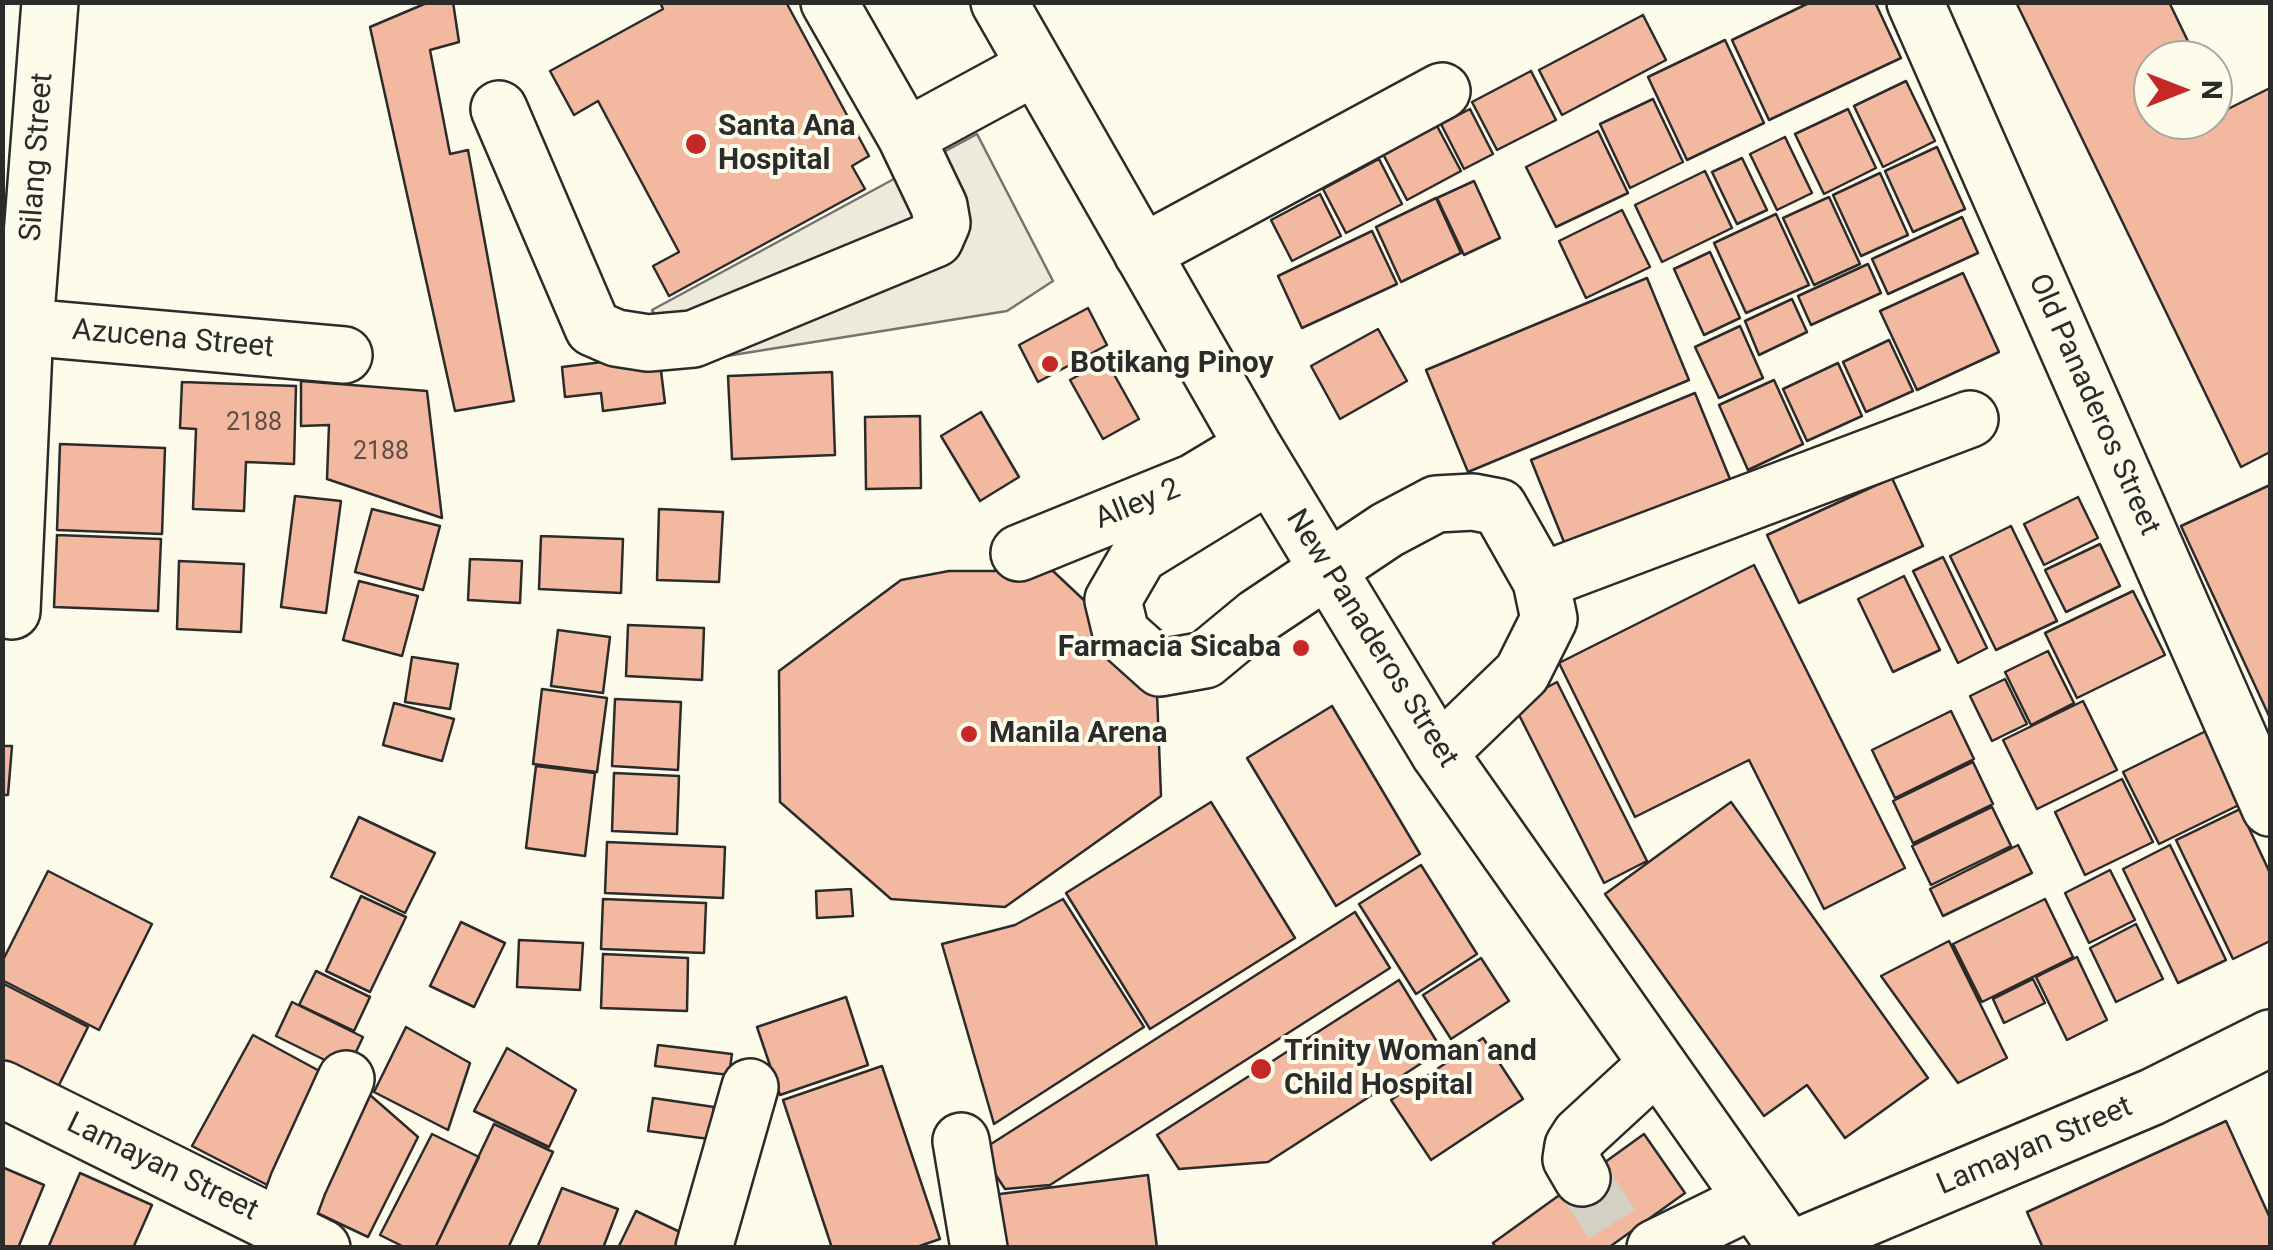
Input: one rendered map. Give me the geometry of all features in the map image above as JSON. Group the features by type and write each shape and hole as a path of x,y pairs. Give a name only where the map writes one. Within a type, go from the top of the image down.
{"street":[{"name":"Silang Street","path":"12,611 14,326 50,2"},
{"path":"499,109 593,328 616,338 648,343 692,339 935,239 942,222 939,206 906,137 828,2"},
{"name":"New Panaderos Street","path":"999,2 1261,460 1439,754 1787,1248"},
{"name":"Old Panaderos Street","path":"1915,2 2270,808"},
{"path":"906,137 1036,67"},
{"path":"1142,252 1442,91"},
{"name":"Azucena Street","path":"14,326 344,355"},
{"path":"1542,581 1970,419"},
{"path":"1261,460 1140,555 1113,600 1121,633 1160,668 1205,660 1257,617 1388,530 1436,504 1473,502 1499,507 1542,581 1549,619 1522,673 1439,754"},
{"name":"Alley 2","path":"1019,553 1194,482 1261,460"},
{"name":"Lamayan Street","path":"1795,1248 2152,1097 2270,1038"},
{"path":"1582,1178 1572,1159 1573,1146 1580,1135 1656,1065"},
{"path":"302,1238 298,1184 346,1079"},
{"path":"704,1248 750,1087"},
{"name":"Lamayan Street","path":"2,1088 302,1238"},
{"path":"961,1141 978,1248"},
{"path":"1635,1244 1753,1200"}],"shaded area":[{"path":"977,134 1053,281 1007,311 683,363 652,310"}],"building":[{"path":"429,2 453,2 459,42 430,50 450,154 468,150 514,401 455,411 370,27"},
{"path":"660,2 786,2 869,156 852,166 865,189 669,296 653,266 679,252 598,101 574,115 550,71 663,9"},
{"path":"1811,2 1875,2 1901,58 1769,120 1732,40"},
{"path":"2016,2 2169,2 2187,40 2133,40 2133,140 2233,140 2233,106 2270,88 2270,452 2241,467"},
{"path":"1643,15 1666,60 1562,115 1539,70"},
{"path":"1725,40 1764,123 1687,160 1648,77"},
{"path":"1531,71 1556,120 1497,150 1472,102"},
{"path":"1906,81 1935,141 1883,167 1854,106"},
{"path":"1653,99 1683,162 1630,188 1600,124"},
{"path":"1470,109 1493,154 1464,169 1441,124"},
{"path":"1848,109 1876,168 1824,194 1795,134"},
{"path":"1437,126 1461,171 1407,200 1383,154"},
{"path":"1598,131 1628,193 1556,227 1526,167"},
{"path":"1785,137 1812,193 1777,210 1750,154"},
{"path":"1937,147 1965,209 1913,232 1885,171"},
{"path":"1742,158 1767,210 1737,224 1712,172"},
{"path":"1379,159 1402,204 1346,233 1323,189"},
{"path":"1705,171 1732,228 1662,262 1635,205"},
{"path":"1880,173 1908,235 1861,256 1833,195"},
{"path":"1474,181 1500,238 1464,255 1437,198"},
{"path":"1320,194 1341,236 1292,261 1271,220"},
{"path":"1829,197 1860,264 1814,285 1783,218"},
{"path":"1436,198 1461,253 1401,282 1376,227"},
{"path":"1622,210 1650,267 1586,298 1559,241"},
{"path":"1776,214 1809,285 1746,313 1714,243"},
{"path":"1962,217 1978,253 1888,294 1872,259"},
{"path":"1372,231 1397,284 1302,328 1278,276"},
{"path":"1710,252 1740,318 1704,335 1674,269"},
{"path":"1868,264 1881,293 1811,325 1798,296"},
{"path":"1963,273 1999,352 1917,390 1880,311"},
{"path":"1647,278 1689,380 1468,472 1426,370"},
{"path":"1792,299 1807,332 1759,355 1745,321"},
{"name":"Botikang Pinoy","path":"1088,308 1107,345 1038,382 1019,345"},
{"path":"1740,326 1763,378 1719,398 1695,347"},
{"path":"1378,329 1407,381 1340,419 1311,366"},
{"path":"1889,340 1913,391 1866,412 1843,362"},
{"path":"659,355 665,403 603,411 601,393 565,397 562,367"},
{"path":"1106,360 1139,419 1103,439 1070,380"},
{"path":"1838,363 1862,416 1807,441 1783,389"},
{"path":"832,372 835,455 732,459 728,376"},
{"path":"1774,380 1803,444 1748,470 1719,405"},
{"path":"301,381 427,391 442,518 327,479 329,425 301,426"},
{"path":"182,382 296,386 294,464 246,462 244,511 193,509 196,429 180,428"},
{"path":"1695,393 1730,479 1566,547 1531,460"},
{"path":"981,412 1019,477 980,501 941,436"},
{"path":"920,416 921,488 866,489 865,417"},
{"path":"60,444 165,448 162,534 57,530"},
{"path":"1892,478 1923,546 1799,603 1767,535"},
{"path":"2270,485 2270,718 2181,526"},
{"path":"295,496 341,501 326,613 281,607"},
{"path":"2078,497 2098,538 2044,565 2024,524"},
{"path":"372,509 440,526 423,590 355,572"},
{"path":"659,509 723,512 719,582 657,580"},
{"path":"2011,526 2057,621 1996,650 1950,556"},
{"path":"57,535 161,539 158,611 54,607"},
{"path":"541,536 623,539 621,593 539,589"},
{"path":"2100,544 2120,586 2066,612 2045,570"},
{"path":"1943,557 1987,648 1958,663 1913,571"},
{"path":"470,559 522,561 520,603 468,600"},
{"path":"179,561 244,564 241,632 177,629"},
{"path":"1754,565 1905,868 1824,909 1749,760 1635,817 1559,663"},
{"name":"Manila Arena","path":"949,571 1053,571 1156,668 1161,796 1005,907 891,899 780,802 779,671 901,580"},
{"path":"1904,576 1940,650 1893,672 1858,599"},
{"path":"359,581 418,596 402,656 343,640"},
{"path":"2133,591 2165,655 2077,698 2045,633"},
{"path":"628,625 704,628 702,680 626,676"},
{"path":"558,630 610,637 603,693 551,686"},
{"path":"2048,651 2074,703 2031,725 2005,672"},
{"path":"412,657 458,664 450,709 405,702"},
{"path":"2005,679 2027,724 1992,741 1970,696"},
{"path":"1557,682 1647,861 1604,883 1514,705"},
{"path":"542,689 607,698 597,772 533,764"},
{"path":"615,699 681,702 678,770 612,766"},
{"path":"2083,701 2117,770 2037,809 2003,740"},
{"path":"394,703 454,719 442,761 383,745"},
{"path":"1332,706 1420,854 1336,906 1247,758"},
{"path":"1951,711 1974,759 1895,798 1872,750"},
{"path":"2208,730 2243,803 2159,844 2123,772"},
{"path":"2,746 12,746 8,795 2,795"},
{"path":"1973,762 1993,804 1913,843 1893,801"},
{"path":"536,766 595,773 585,856 526,848"},
{"path":"614,773 679,776 677,834 612,831"},
{"path":"2122,779 2153,842 2085,875 2055,812"},
{"path":"1211,802 1295,938 1150,1029 1066,893"},
{"path":"1731,802 1928,1078 1845,1138 1807,1085 1764,1116 1605,894"},
{"path":"1992,807 2011,846 1931,885 1912,846"},
{"path":"2240,809 2270,873 2270,941 2233,959 2176,840"},
{"path":"359,817 435,853 405,913 331,877"},
{"path":"607,842 725,847 723,898 605,893"},
{"path":"2018,845 2032,873 1943,916 1930,889"},
{"path":"2170,845 2226,960 2178,983 2123,869"},
{"path":"1421,865 1477,954 1416,994 1359,904"},
{"path":"2110,870 2135,920 2089,943 2065,893"},
{"path":"48,871 152,924 99,1030 2,980 2,962"},
{"path":"851,889 853,916 817,918 816,891"},
{"path":"361,896 406,917 370,992 326,971"},
{"path":"603,899 706,903 704,953 601,949"},
{"path":"1063,899 1144,1027 994,1124 942,944 1015,925"},
{"path":"2045,899 2073,957 1982,1002 1953,944"},
{"path":"1355,912 1390,968 1050,1185 1005,1189 980,1151"},
{"path":"461,922 505,943 474,1007 430,986"},
{"path":"2136,924 2163,979 2116,1002 2090,948"},
{"path":"519,940 583,943 580,990 517,987"},
{"path":"1949,941 2007,1058 1958,1083 1881,976"},
{"path":"603,954 688,958 687,1011 601,1008"},
{"path":"2077,957 2107,1020 2067,1040 2036,977"},
{"path":"1481,958 1509,1001 1451,1039 1423,995"},
{"path":"316,971 370,997 354,1031 299,1005"},
{"path":"2033,979 2045,1003 2004,1023 1993,999"},
{"path":"1399,980 1442,1050 1268,1162 1179,1169 1157,1135"},
{"path":"2,983 88,1027 52,1099 2,1074"},
{"path":"846,997 868,1065 780,1095 757,1027"},
{"path":"292,1002 363,1037 347,1071 276,1036"},
{"path":"406,1027 470,1063 448,1130 374,1092"},
{"path":"253,1035 325,1074 273,1188 192,1146"},
{"path":"1483,1038 1523,1099 1431,1160 1391,1100"},
{"path":"658,1045 732,1054 729,1075 655,1066"},
{"path":"507,1048 576,1090 549,1147 474,1111"},
{"path":"882,1066 940,1239 914,1248 832,1248 783,1100"},
{"path":"370,1095 418,1137 368,1237 315,1212"},
{"path":"653,1098 714,1107 709,1139 648,1131"},
{"path":"2226,1121 2270,1218 2270,1248 2043,1248 2027,1212"},
{"path":"494,1124 553,1152 508,1248 435,1248"},
{"path":"432,1134 479,1157 435,1248 406,1248 380,1235"},
{"path":"1644,1134 1685,1193 1608,1248 1496,1248 1493,1243"},
{"path":"2,1167 44,1185 18,1248 2,1248"},
{"path":"80,1173 152,1205 133,1248 48,1248"},
{"path":"1148,1175 1157,1248 999,1248 992,1195"},
{"path":"562,1188 618,1209 603,1248 537,1248"},
{"path":"636,1211 701,1242 698,1248 618,1248"}],"tunnel":[{"path":"1582,1178 1621,1238"}],"place":[{"name":"Santa Ana Hospital","path":"696,144"},
{"name":"Botikang Pinoy","path":"1050,364"},
{"name":"Farmacia Sicaba","path":"1301,648"},
{"name":"Manila Arena","path":"969,734"},
{"name":"Trinity Woman and Child Hospital","path":"1261,1069"}]}
